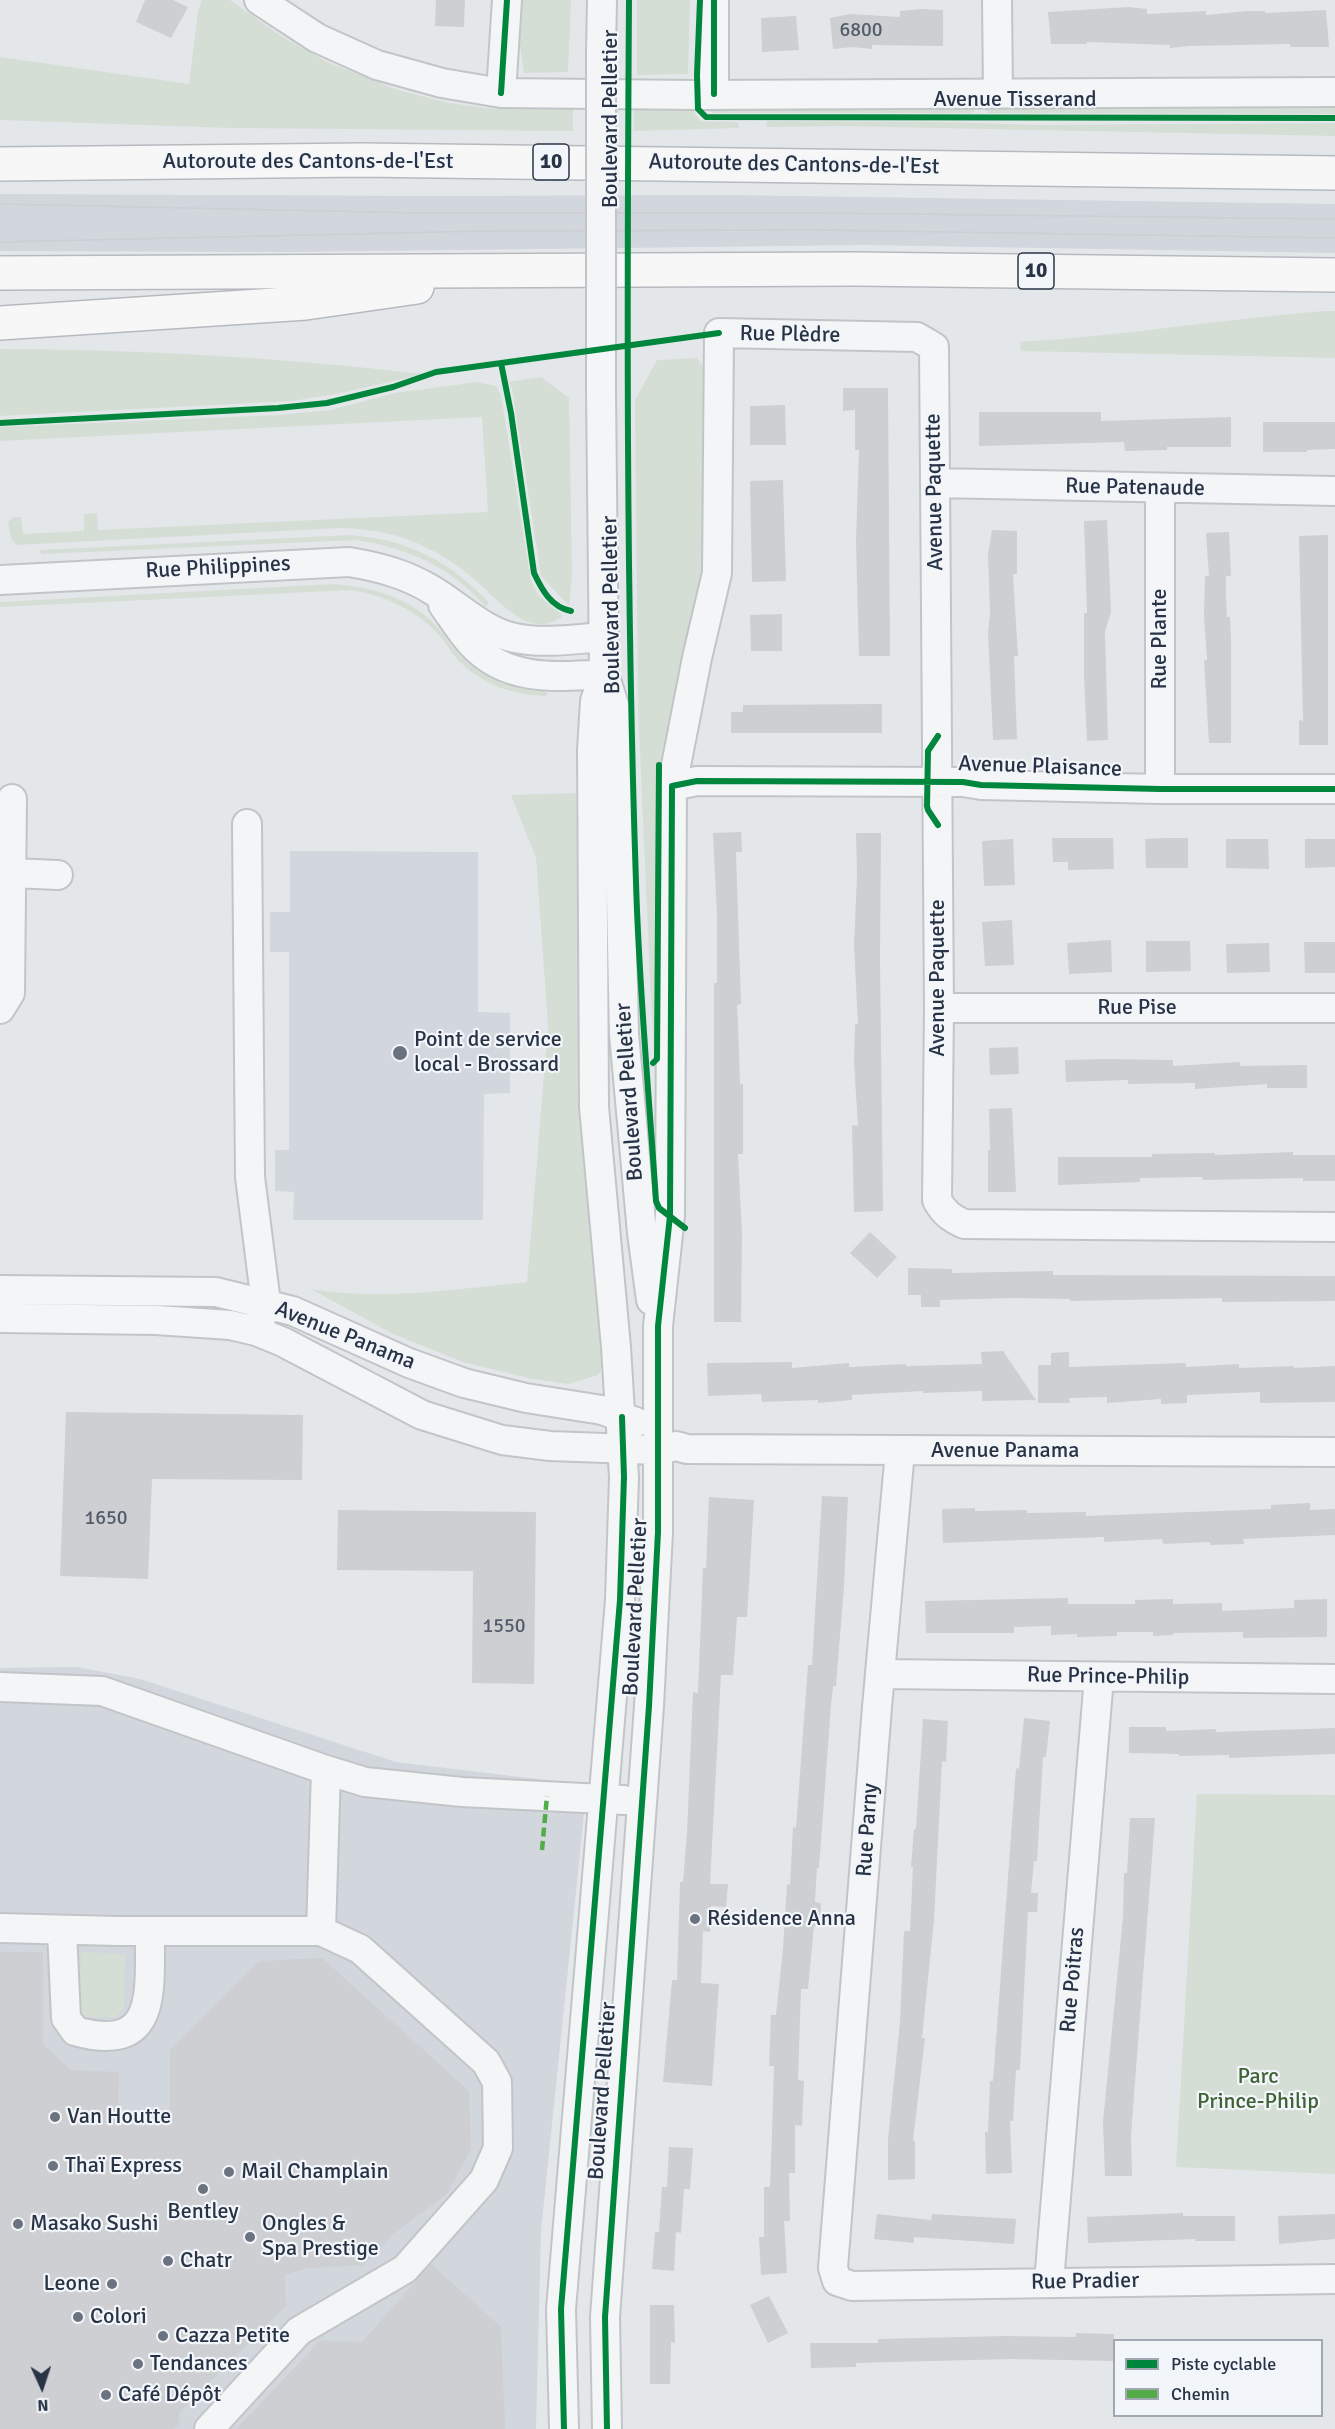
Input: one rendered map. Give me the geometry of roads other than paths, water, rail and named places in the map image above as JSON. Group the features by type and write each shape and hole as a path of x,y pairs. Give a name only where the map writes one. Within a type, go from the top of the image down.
{"highway":[{"name":"Autoroute des Cantons-de-l'Est","path":"0,164 374,160 1335,173"},
{"name":"10","path":"0,273 868,269 1335,275"},
{"path":"0,323 306,303 522,272"}],"street":[{"name":"Avenue Tisserand","path":"259,0 317,38 377,65 442,83 501,93 1335,92"},
{"path":"501,93 507,0"},
{"name":"Boulevard Pelletier","path":"602,0 601,392 604,674 617,714 624,1034 642,1233 658,1352"},
{"path":"714,0 714,94"},
{"path":"997,0 998,93"},
{"name":"Boulevard Pelletier","path":"607,2429 605,2317 649,1706 664,1442 658,1326 670,1216 672,786 697,658 717,573 719,333"},
{"name":"Rue Plèdre","path":"719,333 917,337 934,347"},
{"name":"Avenue Paquette","path":"934,347 939,1008 937,1200 951,1218 964,1224 1335,1227"},
{"name":"Rue Patenaude","path":"936,483 1335,491"},
{"name":"Rue Plante","path":"1160,489 1160,789"},
{"name":"Rue Philippines","path":"0,580 350,562 381,568 431,589 494,632 514,638 532,640 603,637"},
{"path":"431,589 470,642 487,658 504,668 538,676 604,674"},
{"name":"Boulevard Pelletier","path":"564,2429 561,2309 620,1600 623,1449 594,1107 592,750 595,702 604,674"},
{"name":"Avenue Plaisance","path":"672,786 697,781 938,782 1160,789 1335,789"},
{"path":"0,1009 10,993 12,800"},
{"path":"247,824 250,1177 266,1304 256,1331"},
{"path":"13,873 58,875"},
{"name":"Rue Pise","path":"939,1008 1335,1008"},
{"name":"Avenue Panama","path":"0,1290 216,1292 293,1311 409,1363 464,1383 526,1398 602,1410 621,1417 664,1442 687,1449 1335,1452"},
{"name":"Avenue Panama","path":"0,1318 156,1320 230,1325 256,1331 324,1362 422,1415 447,1424 518,1443 623,1449 664,1442"},
{"name":"Rue Parny","path":"837,2281 833,2268 900,1450"},
{"name":"Rue Prince-Philip","path":"880,1674 1335,1679"},
{"name":"Rue Poitras","path":"1049,2282 1099,1677"},
{"path":"0,1687 102,1691 365,1782 462,1792 641,1802"},
{"path":"321,1931 326,1770"},
{"path":"0,1928 62,1931 321,1931 360,1948 486,2062 496,2082 498,2148 484,2180 405,2268 299,2331 209,2429"},
{"path":"62,1931 66,2018 75,2031 94,2037 116,2036 133,2028 141,2020 149,1991 150,1930"},
{"name":"Rue Pradier","path":"837,2281 852,2286 1335,2279"}],"tram line":[{"path":"0,204 420,213 818,213 1335,219"},
{"path":"0,242 485,231 818,230 1335,238"}],"place":[{"name":"Point de service local - Brossard","path":"400,1053"},
{"name":"Résidence Anna","path":"695,1919"},
{"name":"Van Houtte","path":"55,2117"},
{"name":"Thaï Express","path":"53,2166"},
{"name":"Mail Champlain","path":"229,2172"},
{"name":"Bentley","path":"203,2189"},
{"name":"Masako Sushi","path":"18,2224"},
{"name":"Ongles & Spa Prestige","path":"250,2237"},
{"name":"Chatr","path":"168,2261"},
{"name":"Leone","path":"112,2284"},
{"name":"Colori","path":"78,2317"},
{"name":"Cazza Petite","path":"163,2336"},
{"name":"Tendances","path":"138,2364"},
{"name":"Café Dépôt","path":"106,2395"}],"park label":[{"name":"Parc Prince-Philip","path":"1258,2090"}]}
